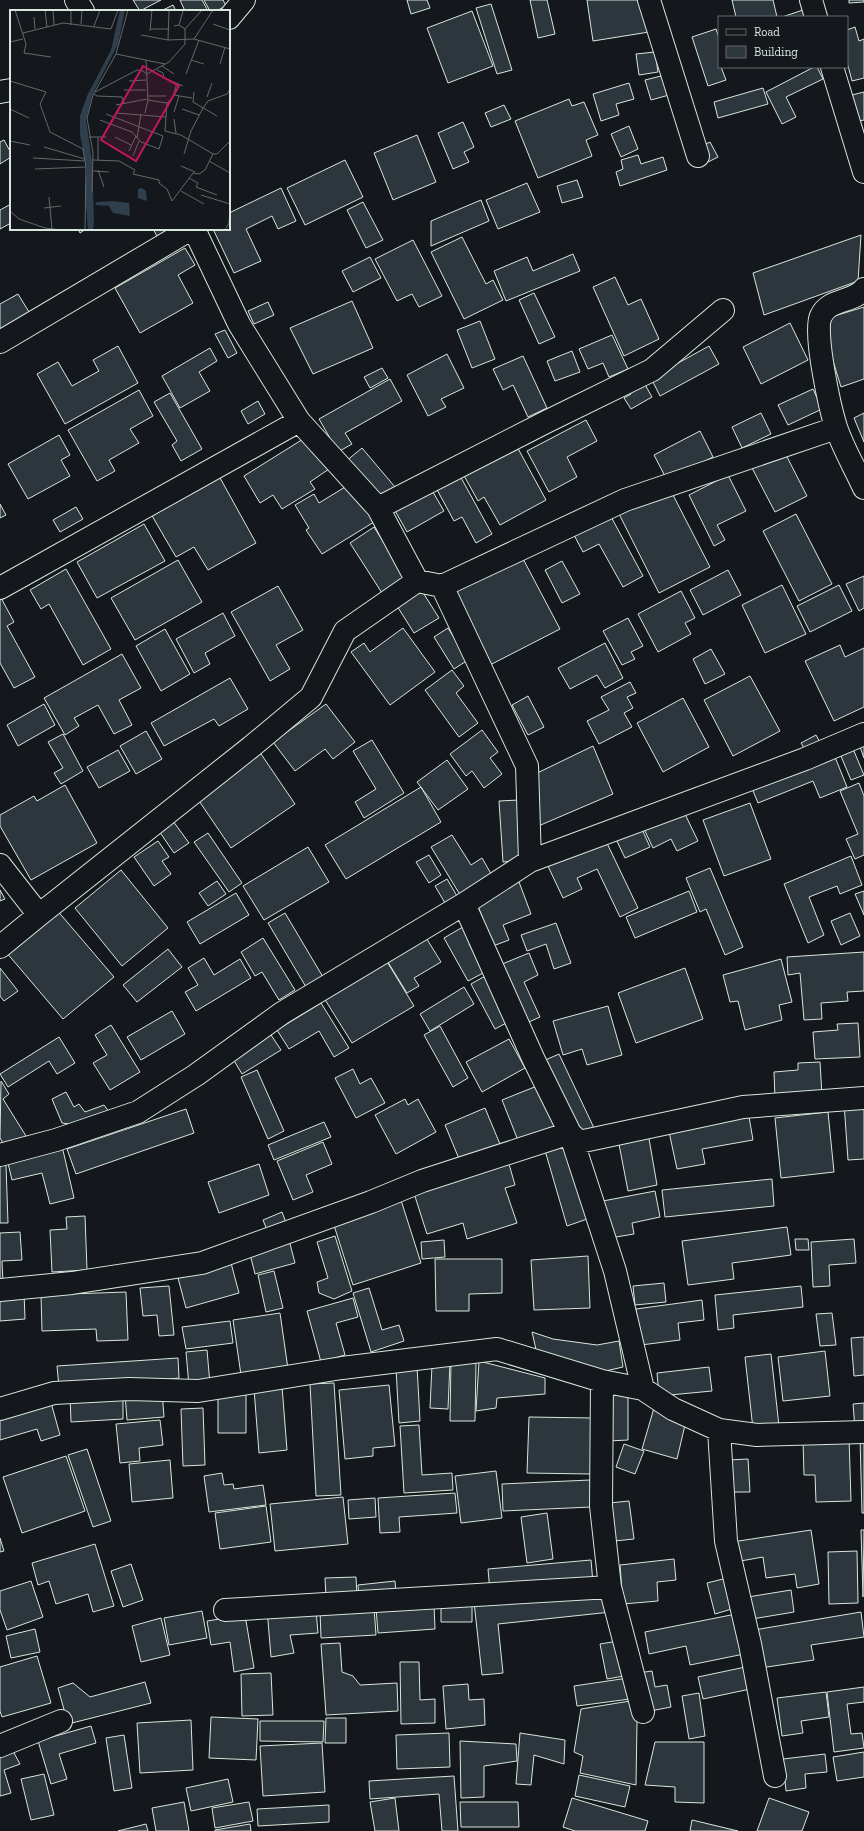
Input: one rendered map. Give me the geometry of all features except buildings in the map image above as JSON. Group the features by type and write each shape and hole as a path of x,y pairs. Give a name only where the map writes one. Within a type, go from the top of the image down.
{"street":[{"path":"76,0 82,10"},
{"path":"230,17 244,0"},
{"path":"649,0 698,156"},
{"path":"811,0 816,16"},
{"path":"832,68 864,172"},
{"path":"0,92 10,90"},
{"path":"0,342 189,230"},
{"path":"194,230 239,324 299,421 378,508 417,581"},
{"path":"864,289 860,294 832,304 821,316 819,333 822,363 836,428 864,488"},
{"path":"378,508 548,421 652,370 723,310"},
{"path":"0,588 299,421"},
{"path":"0,947 251,748 311,697 345,631 417,581 442,586 625,500 836,428"},
{"path":"442,586 527,766 530,860"},
{"path":"0,1155 56,1140 138,1112 196,1075 282,1013 464,904 530,860 805,759 864,734"},
{"path":"0,865 39,915"},
{"path":"464,904 533,1058 570,1134 615,1271 642,1388"},
{"path":"570,1134 580,1142 742,1107 864,1098"},
{"path":"0,1290 72,1283 202,1263 371,1202 422,1181 570,1134"},
{"path":"0,1409 54,1393 129,1389 198,1391 342,1368 497,1349 602,1381 642,1388 673,1409 719,1430 757,1435 864,1432"},
{"path":"602,1381 601,1506 610,1587 643,1712"},
{"path":"719,1430 726,1541 750,1644 776,1776"},
{"path":"225,1610 610,1587"},
{"path":"0,1746 61,1721"}]}
